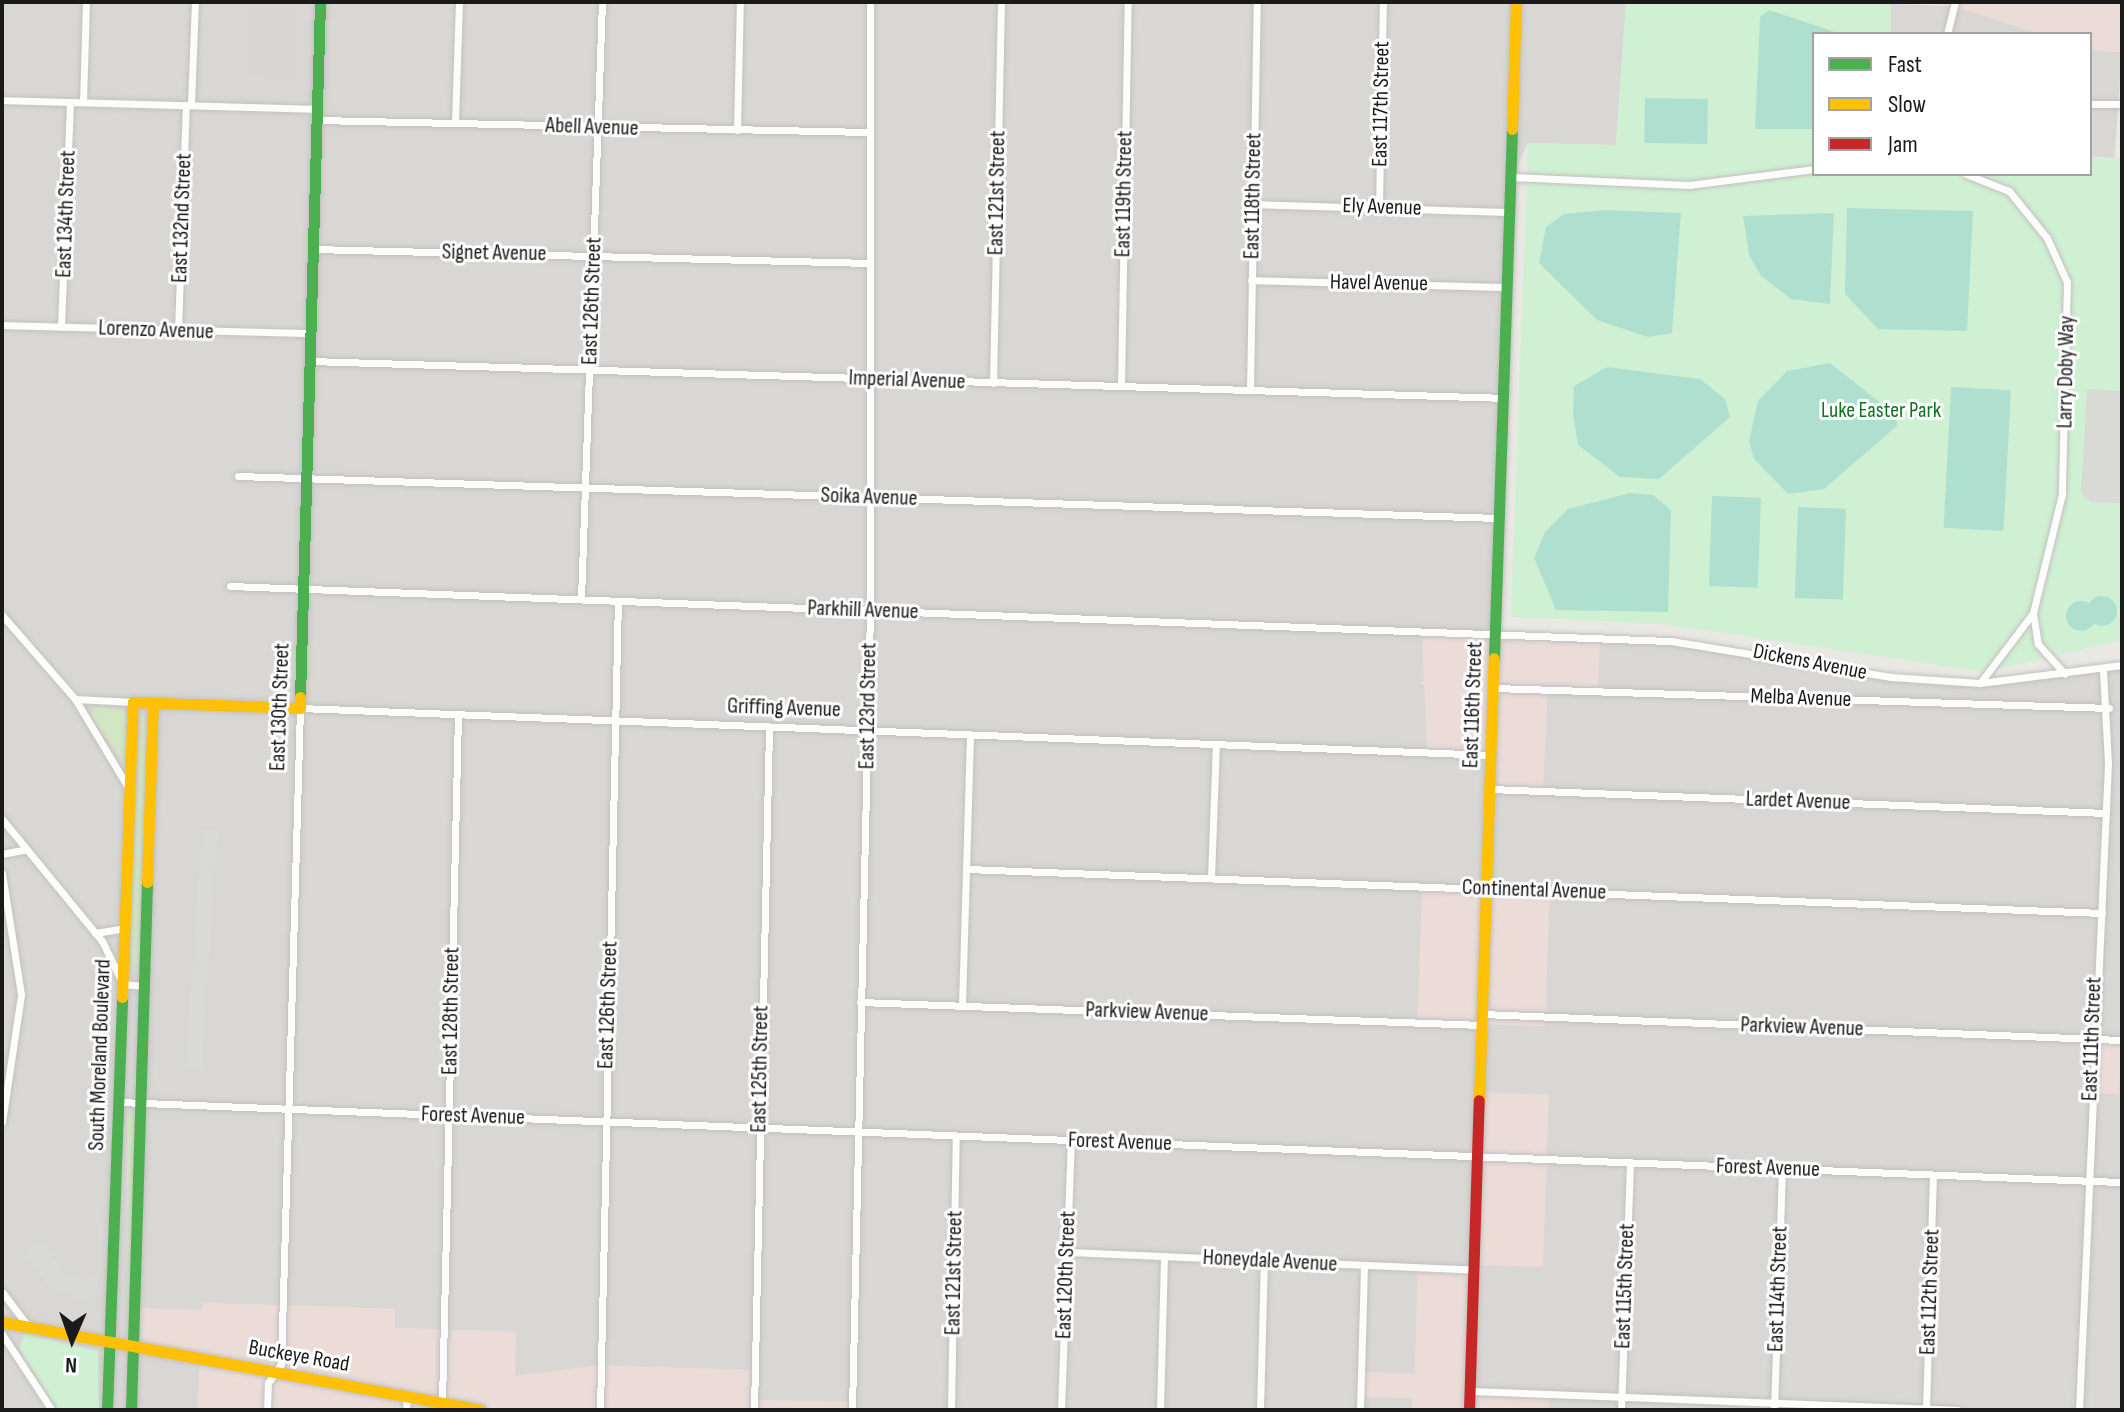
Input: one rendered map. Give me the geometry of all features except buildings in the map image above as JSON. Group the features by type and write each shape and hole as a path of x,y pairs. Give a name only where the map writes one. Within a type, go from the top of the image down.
{"street":[{"path":"83,102 86,2"},
{"name":"East 132nd Street","path":"178,331 195,2"},
{"name":"East 130th Street","path":"267,1410 277,1373 288,1110 320,2"},
{"path":"455,122 459,2"},
{"name":"East 126th Street","path":"581,599 602,2"},
{"path":"737,130 740,2"},
{"name":"East 123rd Street","path":"852,1410 870,611 870,2"},
{"name":"East 121st Street","path":"993,383 1001,2"},
{"name":"East 119th Street","path":"1121,385 1128,2"},
{"name":"East 118th Street","path":"1250,390 1257,2"},
{"name":"East 117th Street","path":"1379,206 1383,2"},
{"name":"East 116th Street","path":"1469,1410 1516,2"},
{"path":"1948,32 1955,2"},
{"name":"Abell Avenue","path":"2,100 188,105 455,122 868,132"},
{"name":"East 134th Street","path":"61,327 70,102"},
{"path":"2092,104 2122,104"},
{"path":"1512,177 1689,185 1812,169"},
{"name":"Larry Doby Way","path":"1971,176 2009,191 2047,238 2067,282 2062,494 2033,613 2038,644 2065,674"},
{"name":"Ely Avenue","path":"1253,204 1511,212"},
{"name":"Signet Avenue","path":"313,249 868,263"},
{"name":"Havel Avenue","path":"1251,280 1507,287"},
{"name":"Lorenzo Avenue","path":"2,325 310,333"},
{"name":"Imperial Avenue","path":"310,361 1504,398"},
{"name":"Soika Avenue","path":"238,476 1499,518"},
{"name":"Parkhill Avenue","path":"230,586 1496,636"},
{"name":"East 126th Street","path":"600,1410 618,601"},
{"name":"Larry Doby Way","path":"1980,683 2033,613"},
{"path":"2,615 75,699 130,791"},
{"name":"Dickens Avenue","path":"1496,636 1714,644 1891,677 1980,683 2103,670 2122,665"},
{"name":"East 111th Street","path":"2079,1410 2092,1039 2106,813 2109,708 2103,670"},
{"name":"Melba Avenue","path":"1494,688 2109,708"},
{"name":"Griffing Avenue","path":"75,699 1492,755"},
{"name":"South Moreland Boulevard","path":"107,1410 133,702"},
{"name":"South Moreland Boulevard","path":"131,1410 153,703"},
{"name":"East 128th Street","path":"442,1403 458,714"},
{"name":"East 125th Street","path":"754,1410 769,727"},
{"path":"962,1005 970,736"},
{"path":"1211,878 1216,744"},
{"name":"Lardet Avenue","path":"1490,789 2106,813"},
{"path":"2,819 95,933 123,984 143,986"},
{"path":"2,854 27,849"},
{"name":"Continental Avenue","path":"967,869 2102,913"},
{"path":"2,873 21,995 2,1122"},
{"path":"95,933 125,928"},
{"name":"Parkview Avenue","path":"860,1002 2122,1040"},
{"name":"Forest Avenue","path":"119,1102 2122,1182"},
{"name":"East 121st Street","path":"951,1410 956,1136"},
{"name":"East 120th Street","path":"1061,1410 1071,1140"},
{"name":"East 115th Street","path":"1621,1410 1630,1162"},
{"name":"East 114th Street","path":"1774,1407 1782,1169"},
{"name":"East 112th Street","path":"1926,1409 1933,1175"},
{"name":"Honeydale Avenue","path":"1067,1252 1473,1270"},
{"path":"1160,1410 1164,1256"},
{"path":"1260,1410 1264,1260"},
{"path":"1360,1410 1364,1266"},
{"path":"2,1292 29,1327"},
{"name":"Buckeye Road","path":"2,1322 480,1410"},
{"path":"2,1334 52,1410"},
{"path":"1469,1391 1774,1407 1958,1410"},
{"path":"406,1410 407,1397"}],"shaded area":[{"path":"2,2 1626,2 1616,145 1528,143 1512,177 1496,636 1420,684 1548,690 1600,639 1714,644 1891,677 2001,683 2122,665 2122,1410 1549,1410 1549,1395 1469,1391 1418,1268 1415,1374 1362,1372 1413,1398 1412,1410 852,1410 851,1402 754,1400 600,1370 515,1376 515,1332 394,1328 395,1309 204,1303 203,1310 135,1308 200,1358 198,1410 2,1410"},
{"path":"1901,2 2122,2 2122,52 2092,50 2092,32 2034,32 1954,6"},
{"path":"1891,4 1954,6 2034,32 1891,32"},
{"path":"250,11 297,12 296,76 249,75"},
{"path":"2092,50 2122,52 2115,158 2092,156"},
{"path":"2087,389 2122,391 2122,503 2091,502 2081,493"},
{"path":"1422,633 1600,639 1598,691 1548,690 1543,791 1490,789 1492,755 1427,752"},
{"path":"202,830 218,831 201,1069 185,1067"},
{"path":"1422,886 1550,890 1545,1026 1417,1022"},
{"path":"2092,1039 2121,1040 2119,1094 2090,1093"},
{"path":"1479,1092 1549,1094 1543,1267 1473,1265"},
{"path":"42,1239 63,1273 98,1277 95,1304 50,1288 23,1251"},
{"path":"1418,1268 1473,1270 1470,1391 1549,1394 1549,1410 1412,1410 1412,1398 1361,1397 1361,1372 1415,1374"},
{"path":"203,1303 395,1309 395,1328 516,1332 515,1376 601,1365 754,1370 754,1400 852,1402 852,1410 198,1410 200,1358 134,1346 134,1308 202,1310"}],"green space":[{"name":"Luke Easter Park","path":"1626,2 1891,4 1891,32 1812,32 1812,176 2092,176 2092,157 2122,159 2122,640 1985,672 1664,624 1511,617 1528,143 1616,145"},
{"path":"1769,10 1835,32 1812,32 1812,129 1755,129 1760,17"},
{"path":"1645,98 1708,99 1707,144 1644,143"},
{"path":"1847,208 1973,211 1967,331 1878,329 1845,294"},
{"path":"1605,210 1681,213 1672,333 1648,337 1597,320 1539,263 1546,227 1564,214"},
{"path":"1834,213 1830,304 1791,299 1761,276 1749,255 1743,216"},
{"path":"1830,363 1896,415 1897,426 1824,489 1788,494 1754,459 1749,441 1758,401 1787,371"},
{"path":"1607,367 1700,379 1725,399 1730,417 1659,479 1620,477 1578,445 1573,415 1574,386"},
{"path":"1951,387 2011,390 2004,531 1944,528"},
{"path":"1630,493 1653,495 1671,510 1668,612 1556,610 1534,558 1545,532 1568,509"},
{"path":"1712,496 1761,498 1758,588 1709,586"},
{"path":"1798,507 1846,509 1843,600 1795,598"},
{"path":"2102,596 2113,600 2117,611 2113,622 2102,626 2091,622 2087,611 2091,600"},
{"path":"2081,601 2091,606 2096,616 2091,626 2081,631 2071,626 2066,616 2071,606"},
{"path":"95,707 127,711 124,763 90,714"},
{"path":"141,715 146,720 138,969 129,963"},
{"path":"127,1114 133,1114 133,1331 127,1331"},
{"path":"25,1334 98,1351 99,1410 58,1410 19,1348"}],"traffic: fast":[{"path":"300,697 320,2"},
{"path":"1494,658 1512,129"},
{"path":"131,1410 147,882"},
{"path":"107,1410 122,997"}],"traffic: slow":[{"path":"1512,129 1516,2"},
{"path":"1479,1100 1494,658"},
{"path":"122,997 133,702 300,708 300,697"},
{"path":"147,882 153,703"},
{"path":"2,1322 480,1410"}],"traffic: jam":[{"path":"1469,1410 1479,1100"}]}
